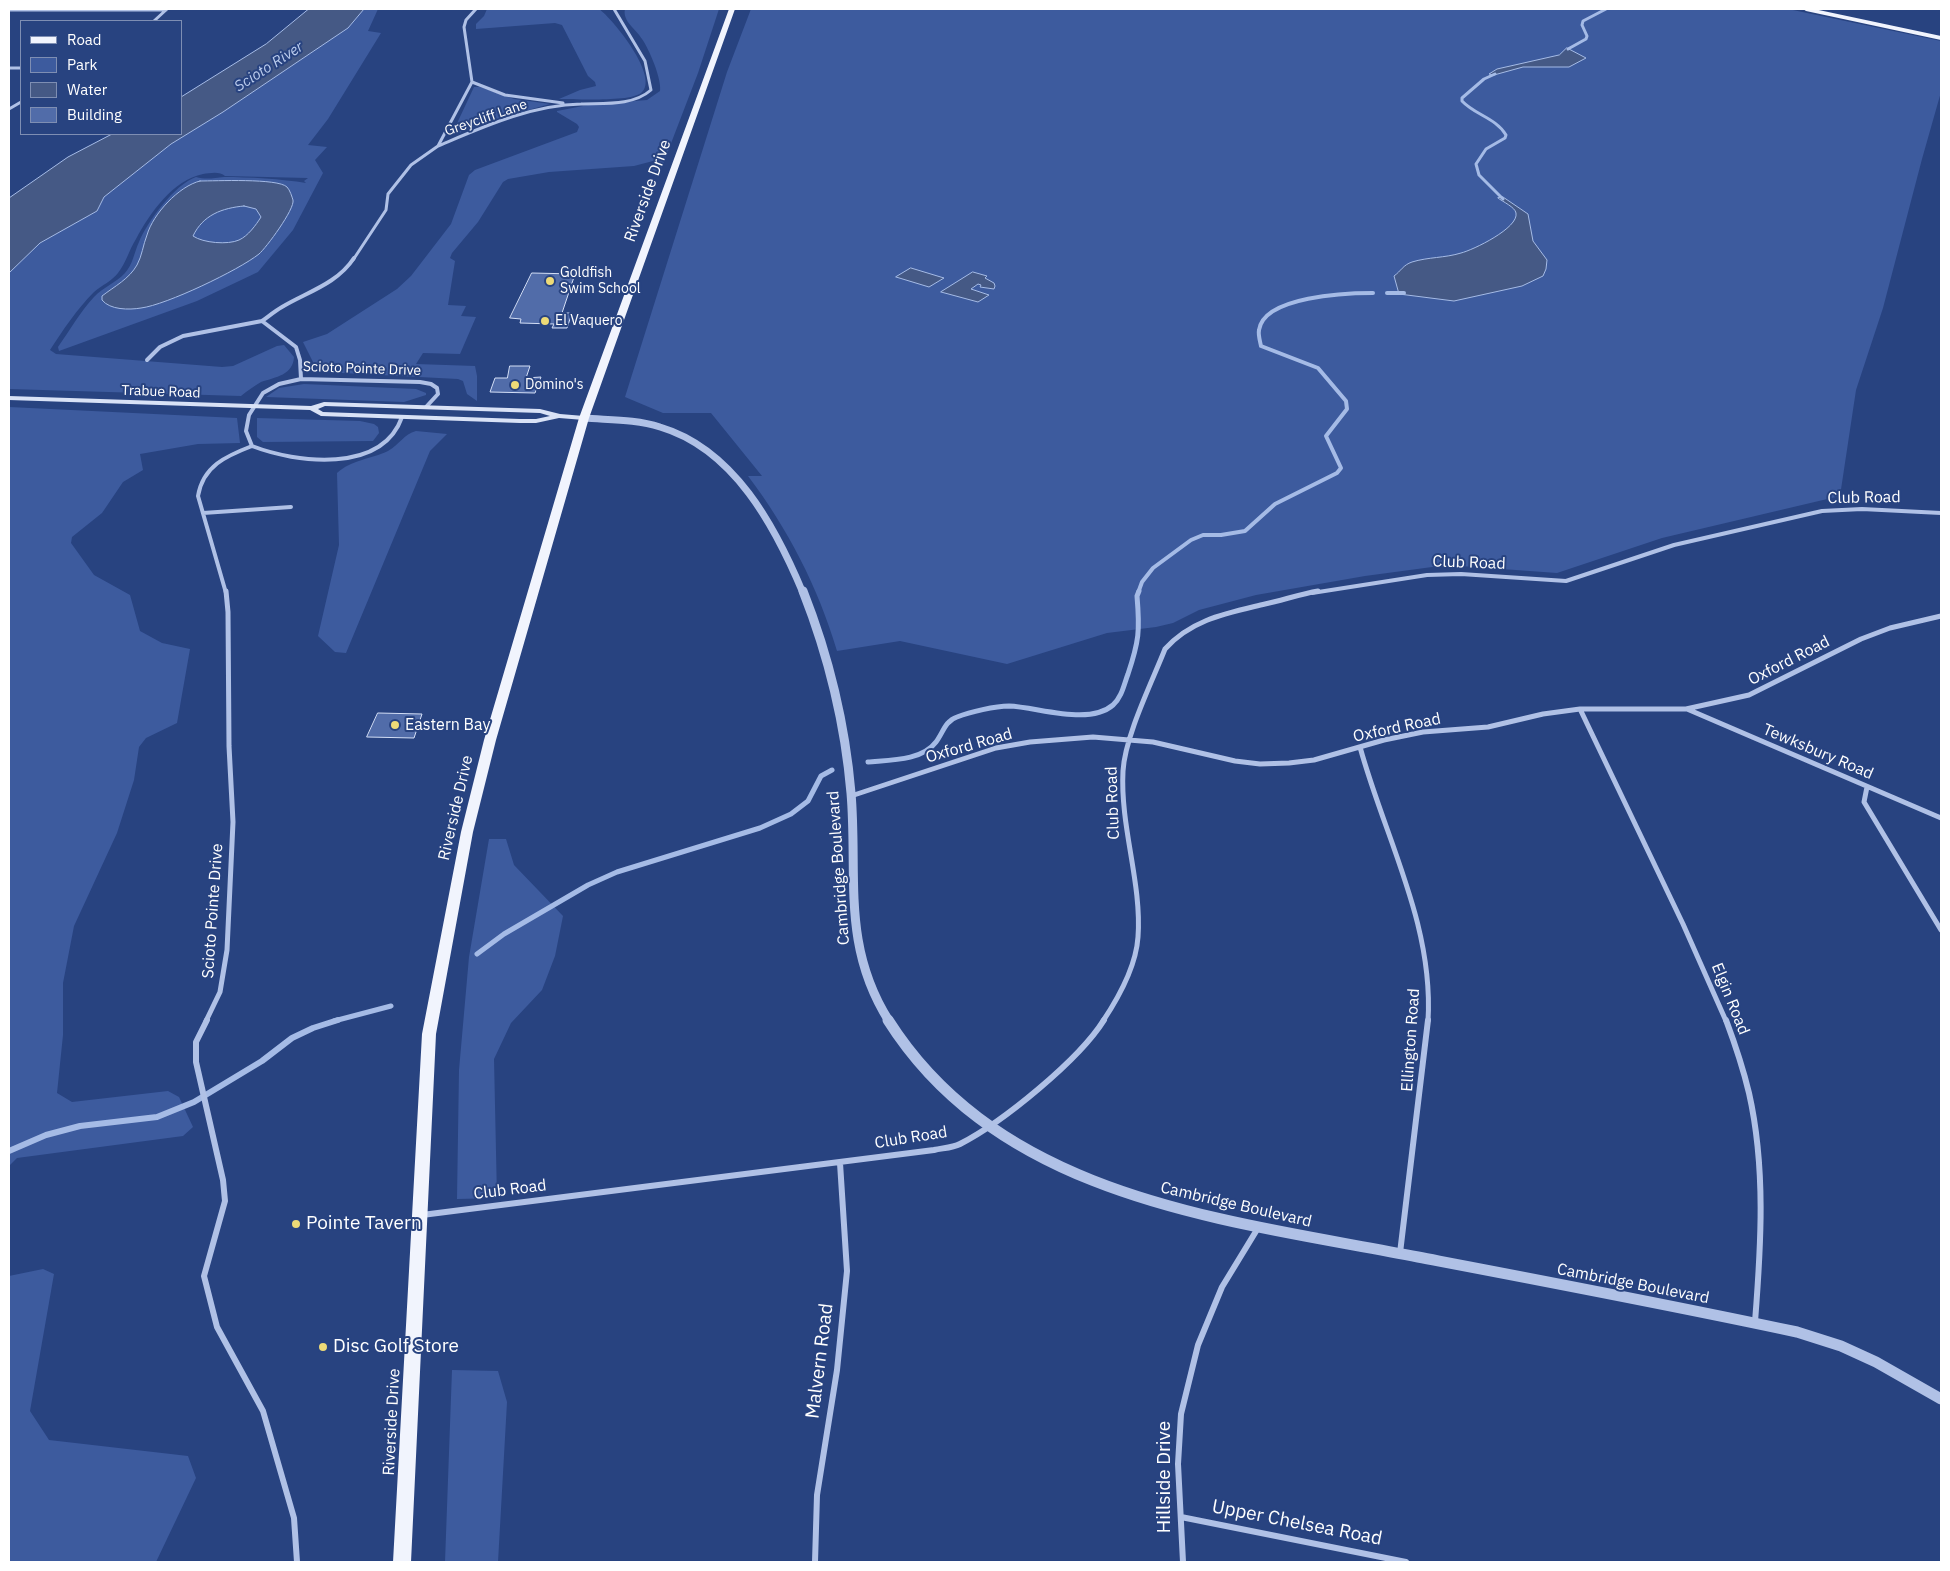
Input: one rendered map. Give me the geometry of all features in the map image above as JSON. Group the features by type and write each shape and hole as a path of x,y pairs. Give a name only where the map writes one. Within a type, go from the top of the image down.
{"main road":[{"name":"Riverside Drive","path":"402,1562 429,1034 467,832 490,740 584,418 732,9"},
{"path":"1806,9 1941,38"},
{"name":"Trabue Road","path":"9,398 312,408 324,404 426,407 540,411 560,416 584,418"},
{"name":"Trabue Road","path":"312,408 321,414 520,422 560,416"}],"street":[{"path":"438,146 472,82 464,27 466,20 476,9"},
{"name":"Greycliff Lane","path":"262,321 282,307 330,282 348,267 386,210 388,194 398,180 410,165 438,146 510,117 571,104 627,101 648,95 651,90 645,61 614,9"},
{"path":"9,10 166,10"},
{"path":"155,20 166,10"},
{"name":"Greycliff Lane","path":"472,82 505,95 571,104"},
{"path":"9,109 20,103"},
{"path":"147,360 160,347 177,338 262,321 296,347 300,360 301,379"},
{"name":"Scioto Pointe Drive","path":"296,1562 294,1518 263,1411 218,1327 204,1276 225,1201 224,1180 196,1062 196,1042 220,992 227,950 233,822 229,746 228,612 224,586 202,513 198,496 198,485 204,474 212,466 252,446 246,430 249,419 259,398 267,389 282,382 301,379 420,382 431,384 437,388 438,394 426,407"},
{"path":"252,446 276,456 291,458 347,458 381,445 396,431 402,417"},
{"name":"Cambridge Boulevard","path":"584,418 651,424 676,433 706,450 749,491 784,550 819,628 842,720 850,796 855,929 861,957 871,987 904,1044 926,1071 989,1127 1062,1168 1108,1187 1197,1215 1755,1322 1797,1332 1841,1346 1876,1362 1941,1399"},
{"path":"202,513 291,507"},
{"name":"Club Road","path":"419,1215 840,1163 958,1145 989,1127 1028,1097 1071,1058 1099,1028 1113,1006 1130,971 1138,938 1136,896 1126,833 1124,797 1123,770 1129,740 1164,649 1189,628 1212,617 1315,592 1428,575 1461,574 1566,580 1674,545 1840,509 1941,513"},
{"name":"Oxford Road","path":"850,796 996,748 1030,742 1093,737 1153,742 1235,761 1260,764 1314,760 1384,740 1423,732 1488,726 1543,714 1580,709 1686,709 1749,695 1861,638 1890,628 1941,616"},
{"name":"Elgin Road","path":"1580,709 1719,1001 1741,1066 1754,1118 1762,1198 1761,1260 1755,1322"},
{"name":"Tewksbury Road","path":"1686,709 1941,818"},
{"name":"Ellington Road","path":"1360,747 1382,823 1411,903 1428,973 1429,1024 1400,1253"},
{"path":"1866,787 1864,802 1941,930"},
{"name":"Malvern Road","path":"815,1562 817,1496 837,1370 847,1271 840,1163"},
{"name":"Hillside Drive","path":"1183,1562 1178,1464 1181,1414 1198,1346 1222,1287 1258,1228"},
{"name":"Upper Chelsea Road","path":"1182,1517 1406,1562"}],"green space":[{"path":"364,9 378,9 368,31 381,33 328,119 308,145 327,147 315,160 323,173 293,230 258,272 197,301 59,351 58,347 89,303 128,270 148,224 179,187 196,177 207,179 233,177 276,179 306,183 304,181 308,178 225,176 220,173 192,177 172,190 155,209 118,273 94,292 70,320 50,350 56,354 222,367 233,366 277,346 284,345 294,357 291,368 278,377 261,382 241,396 9,389 9,273 40,243 97,211 104,197 171,144 223,112 348,28"},
{"path":"487,9 599,9 614,24 633,49 645,75 646,85 641,93 626,98 559,99 580,90 596,86 595,82 588,76 562,25 555,23 476,29 476,24 484,16"},
{"path":"625,9 719,9 698,73 660,172 652,172 653,161 634,166 549,172 508,179 503,182 478,222 452,253 450,258 455,261 448,305 466,306 461,316 476,317 460,354 423,353 416,364 475,366 477,401 467,394 463,381 458,379 323,372 317,370 303,342 327,334 397,289 411,276 451,224 469,175 475,170 577,132 579,127 577,124 557,111 588,105 647,100 660,91 659,79 651,57 642,39 627,21"},
{"path":"751,9 1788,9 1941,41 1941,92 1883,308 1856,390 1840,496 1662,538 1557,573 1447,565 1365,576 1256,595 1199,610 1173,623 1107,633 1007,664 900,641 837,651 821,604 800,559 763,496 748,476 762,476 711,413 663,413 625,397 727,72"},
{"path":"474,87 480,87 514,99 550,104 492,120 452,134"},
{"path":"304,384 416,389 426,393 426,395 404,402 266,397 279,388"},
{"path":"9,407 237,418 240,443 198,444 140,454 143,470 123,482 102,513 72,537 71,543 94,575 130,595 140,631 162,643 190,649 177,723 146,738 139,747 134,780 117,833 74,926 63,983 63,1035 57,1093 72,1102 168,1091 179,1097 193,1127 183,1136 17,1158 9,1166"},
{"path":"257,418 360,421 374,424 378,427 379,433 373,441 263,442 257,437"},
{"path":"412,432 447,434 430,451 346,653 335,652 318,636 339,545 337,473 348,465 388,451"},
{"path":"489,839 506,839 514,865 563,916 555,956 542,990 511,1023 494,1059 497,1198 457,1199 459,1070 469,957"},
{"path":"43,1269 54,1274 30,1411 49,1440 188,1456 196,1478 156,1562 9,1562 9,1276"},
{"path":"452,1370 498,1371 507,1402 498,1562 445,1562"}],"water":[{"name":"Scioto River","path":"309,9 364,9 348,28 223,112 171,144 104,197 97,211 40,243 9,273 9,198 68,157 110,135 182,135 182,96 266,44"},
{"path":"1567,48 1586,58 1569,67 1523,67 1494,75 1489,74 1497,69 1559,55"},
{"path":"200,181 272,182 287,187 293,200 290,211 268,244 259,254 236,269 184,294 152,305 136,309 125,309 105,303 102,300 102,296 126,278 137,265 155,218 168,202 192,184","holes":["244,206 256,209 261,217 249,233 239,240 234,242 216,242 193,236 202,223 214,214"]},
{"path":"1503,197 1528,214 1533,241 1547,260 1543,276 1522,286 1454,301 1399,294 1394,276 1406,265 1418,260 1455,255 1467,251 1494,238 1510,225 1515,219 1516,213 1498,198"},
{"path":"911,268 944,278 929,287 896,277"},
{"path":"973,272 987,276 985,278 994,283 995,286 994,289 980,287 981,285 978,284 971,289 989,295 978,302 941,292"}],"building":[{"path":"532,273 575,274 562,313 572,313 567,328 552,328 554,324 520,323 521,319 510,318"},
{"name":"Domino's","path":"510,366 530,366 526,378 541,377 535,393 490,392 495,378 507,378"},
{"name":"Eastern Bay","path":"378,713 422,714 414,738 367,737"}],"waterway":[{"path":"1568,49 1586,39 1587,36 1582,25 1583,21 1606,9"},
{"path":"1495,74 1484,79 1462,98 1462,101 1497,124 1506,135 1505,138 1486,149 1476,164 1479,175 1503,199"},
{"path":"1138,593 1142,582 1153,568 1191,540 1203,535 1221,535 1245,531 1275,504 1337,473 1341,468 1326,436 1347,409 1346,401 1318,368 1261,346 1259,330 1264,319 1275,310 1290,303 1327,296 1373,293"},
{"path":"1387,293 1404,293"},
{"path":"868,762 895,760 922,753 936,742 950,721 962,715 983,710 1009,706 1077,715 1103,711 1113,705 1119,698 1132,663 1138,627 1137,596 1139,591"},
{"path":"477,954 504,934 588,885 617,872 760,828 791,814 808,801 821,776 832,770"},
{"path":"334,1021 391,1006"},
{"path":"9,1151 46,1135 80,1126 157,1117 194,1102 262,1061 292,1038 313,1028 338,1020"}],"place":[{"name":"Goldfish Swim School","path":"550,281"},
{"name":"El Vaquero","path":"545,321"},
{"name":"Domino's","path":"515,385"},
{"name":"Eastern Bay","path":"395,725"},
{"name":"Pointe Tavern","path":"296,1224"},
{"name":"Disc Golf Store","path":"323,1347"}]}
